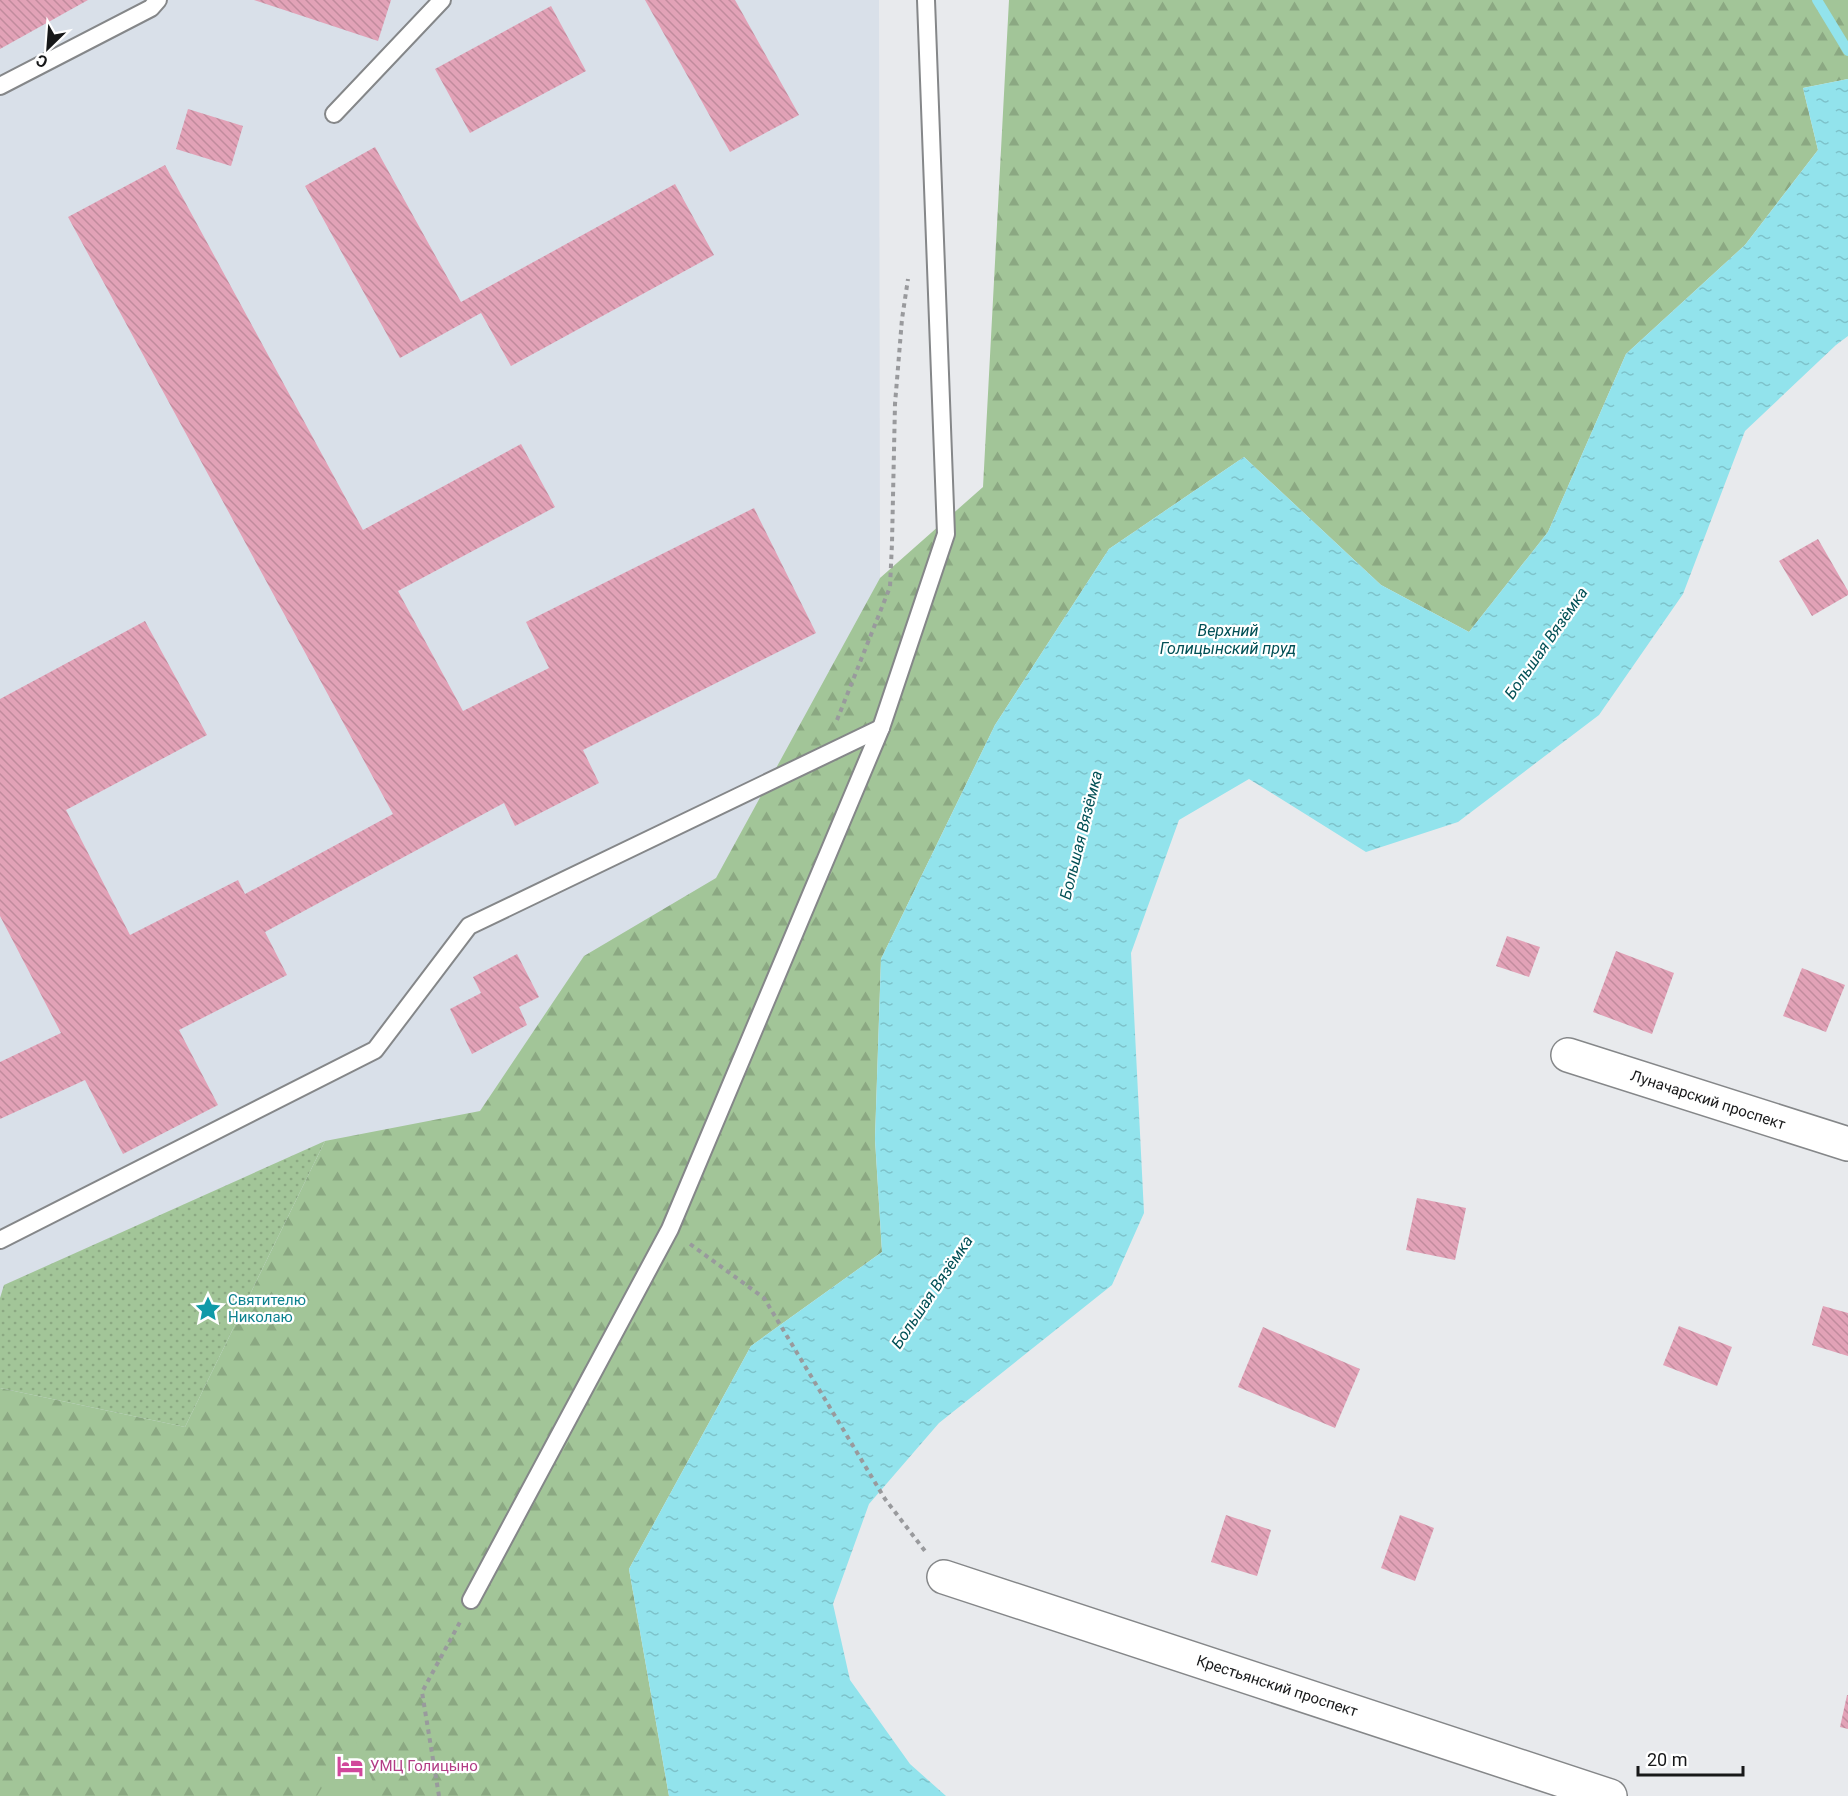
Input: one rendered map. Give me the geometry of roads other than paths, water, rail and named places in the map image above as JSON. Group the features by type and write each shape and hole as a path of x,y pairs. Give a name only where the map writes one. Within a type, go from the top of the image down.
{"street":[{"name":"Луначарский проспект","path":"1568,1055 1848,1144"},
{"name":"Крестьянский проспект","path":"944,1576 1610,1796"}],"lane":[{"path":"0,86 151,8 158,0"},
{"path":"334,114 442,0"},
{"path":"471,1600 670,1229 881,728 946,534 926,0"},
{"path":"0,1240 375,1050 469,926 881,728"}],"water":[{"name":"Верхний Голицынский пруд","path":"1848,79 1848,336 1745,431 1683,594 1599,715 1458,822 1366,852 1249,779 1179,820 1131,953 1144,1213 1112,1285 939,1423 869,1504 833,1604 850,1680 910,1764 946,1796 669,1796 629,1569 751,1346 882,1252 875,1139 881,959 995,725 1109,549 1244,457 1381,585 1469,632 1548,532 1626,354 1745,245 1818,150 1803,88"}],"waterway":[{"name":"Большая Вязёмка","path":"1817,0 1848,51"}],"place":[{"name":"Святителю Николаю","path":"208,1309"},
{"name":"УМЦ Голицыно","path":"350,1766"}]}
